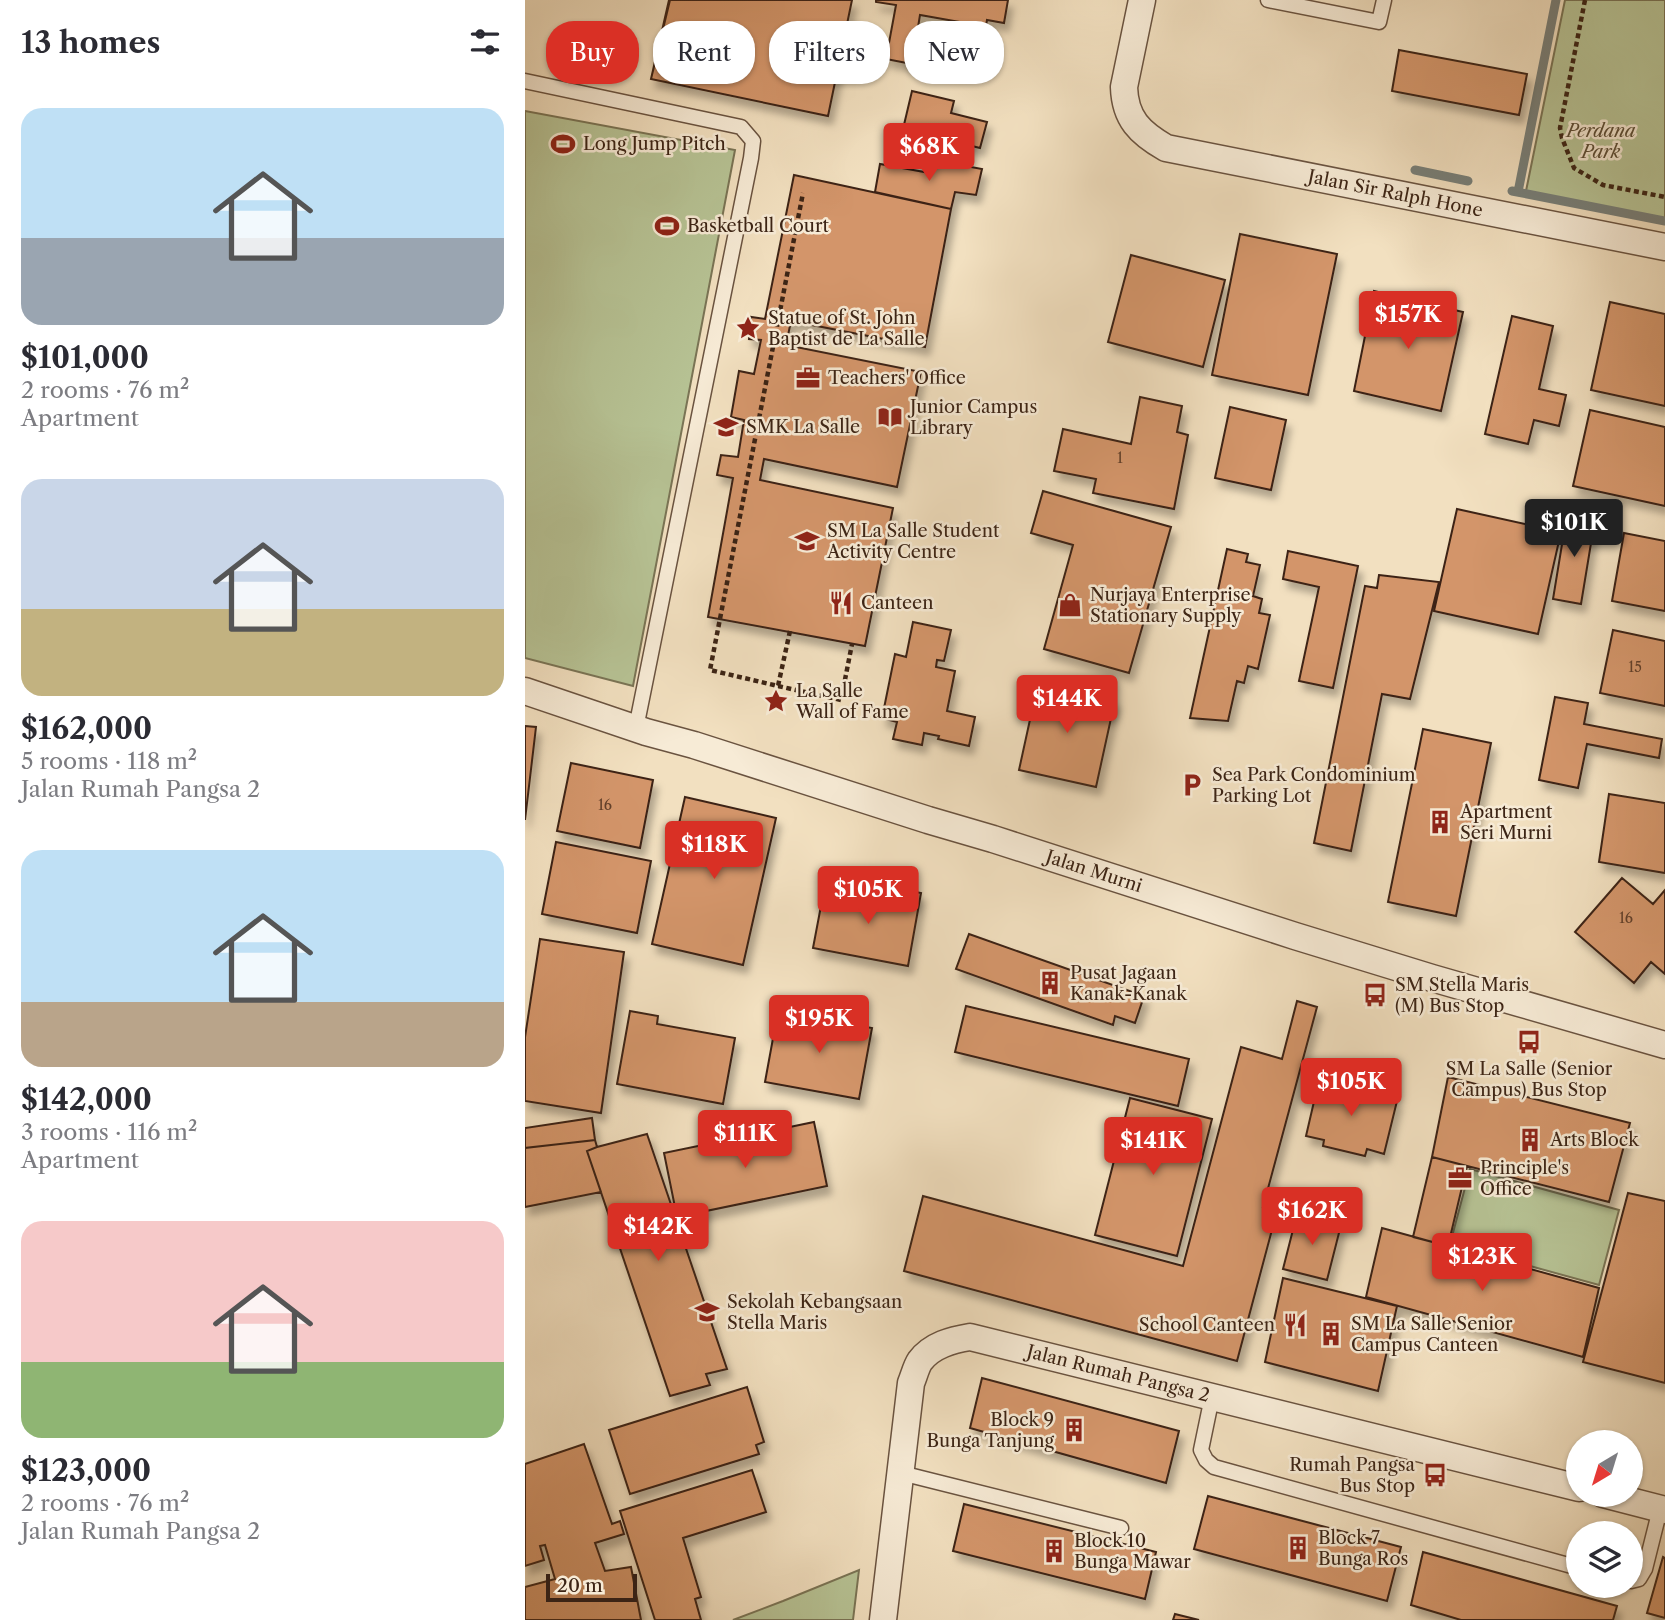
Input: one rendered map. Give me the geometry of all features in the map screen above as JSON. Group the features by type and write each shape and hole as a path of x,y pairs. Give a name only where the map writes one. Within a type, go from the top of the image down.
{"street":[{"name":"Jalan Sir Ralph Hone","path":"1142,0 1124,87 1125,100 1134,122 1150,139 1166,148 1665,247"},
{"name":"Jalan Murni","path":"525,691 1320,944 1665,1045"},
{"name":"Jalan Rumah Pangsa 2","path":"883,1620 911,1382 920,1362 933,1348 951,1340 970,1337 1566,1485"},
{"path":"1643,1504 1663,1509"}],"lane":[{"path":"1268,0 1379,22 1384,0"},
{"path":"525,81 741,127 753,141 636,728"},
{"path":"1212,1397 1201,1450 1206,1460 1214,1467 1566,1564"},
{"path":"901,1473 1121,1528"},
{"path":"1643,1572 1663,1509"}],"path":[{"path":"1585,0 1560,128 1574,168 1603,185 1665,197"},
{"path":"803,193 710,670 841,700 852,644"},
{"path":"778,686 790,631"}],"green space":[{"name":"Perdana Park","path":"1565,0 1665,0 1665,219 1526,191"},
{"path":"525,111 735,150 633,686 525,658"},
{"path":"1470,1169 1619,1210 1599,1285 1450,1244"},
{"path":"859,1570 853,1620 733,1620 783,1601"}],"building":[{"path":"669,0 852,0 848,21 769,21 769,84 835,84 828,116 675,84 755,84 755,21 664,21"},
{"path":"670,0 852,0 848,21 769,21 769,84 835,84 828,116 675,84 755,84 755,21 665,21"},
{"path":"1008,0 1004,23 987,20 954,21 920,15 919,21 904,21 904,62 890,60 890,37 896,5 876,2"},
{"path":"1399,50 1527,74 1519,115 1392,91"},
{"path":"912,91 954,101 951,113 987,122 980,148 903,129"},
{"path":"933,160 982,169 976,195 955,192 951,209 875,192 880,164 930,173"},
{"path":"794,175 951,209 925,347 791,321 786,345 921,372 897,487 764,459 760,480 893,508 865,646 708,617 733,478 717,475 721,455 738,457 744,420 731,417 739,371 754,374 761,340 749,339 751,317 765,319"},
{"path":"1240,234 1337,254 1308,395 1212,375"},
{"path":"1131,255 1225,280 1203,367 1108,342"},
{"path":"1374,291 1463,312 1441,411 1354,391"},
{"path":"1610,302 1665,314 1665,406 1591,390"},
{"path":"1512,316 1553,326 1539,389 1566,395 1559,426 1534,420 1528,444 1485,434"},
{"path":"1140,397 1182,406 1177,432 1188,435 1174,509 1093,493 1096,479 1054,471 1063,429 1131,444"},
{"path":"1230,407 1286,420 1271,490 1215,478"},
{"path":"1590,410 1665,427 1665,506 1573,486"},
{"path":"1043,491 1171,527 1129,673 1044,649 1073,545 1031,533"},
{"path":"1457,509 1561,532 1538,634 1434,611"},
{"path":"1567,514 1595,519 1581,604 1553,599"},
{"path":"1624,533 1665,541 1665,611 1612,601"},
{"path":"1227,549 1248,554 1246,562 1260,565 1253,596 1262,599 1259,613 1270,615 1258,669 1248,666 1244,683 1237,681 1228,721 1190,718"},
{"path":"1288,551 1358,566 1333,688 1299,681 1319,587 1283,579"},
{"path":"1379,575 1439,582 1410,699 1382,694 1351,851 1314,843 1365,586 1377,588"},
{"path":"913,622 951,630 944,661 937,660 936,667 955,671 947,711 975,717 969,746 924,733 922,745 893,739 897,722 882,718 895,654 906,657"},
{"path":"1613,630 1665,641 1665,706 1600,693"},
{"path":"1038,683 1115,700 1096,787 1019,770"},
{"path":"1555,697 1588,703 1584,724 1662,739 1659,758 1587,744 1578,788 1539,780"},
{"path":"525,726 536,727 525,820"},
{"name":"Apartment Seri Murni","path":"1423,729 1491,743 1456,916 1388,902"},
{"path":"571,763 653,780 640,848 557,831"},
{"path":"1609,794 1665,803 1665,873 1599,862"},
{"path":"685,797 776,818 743,965 652,944"},
{"path":"556,842 651,861 637,933 542,914"},
{"path":"1622,878 1653,904 1665,890 1665,974 1651,962 1634,983 1575,932"},
{"path":"900,889 921,893 908,966 813,948 824,890 897,904"},
{"name":"Pusat Jagaan Kanak-Kanak","path":"969,934 1144,996 1135,1023 1115,1016 1113,1025 956,969"},
{"path":"540,939 624,952 601,1113 525,1101 525,1037"},
{"path":"1297,1001 1317,1007 1263,1207 1277,1211 1237,1361 904,1271 923,1196 1183,1266 1241,1047 1282,1059"},
{"path":"966,1006 1189,1059 1178,1106 955,1052"},
{"path":"630,1011 658,1016 657,1024 735,1038 723,1104 617,1084"},
{"path":"778,1011 872,1028 859,1099 765,1082"},
{"name":"Arts Block","path":"1448,1077 1630,1123 1609,1202 1432,1157"},
{"path":"1343,1078 1363,1083 1361,1091 1397,1101 1384,1154 1367,1149 1365,1156 1323,1146 1324,1140 1306,1136 1319,1080 1341,1085"},
{"path":"1130,1098 1212,1119 1177,1256 1095,1235"},
{"path":"592,1118 595,1140 525,1148 525,1128"},
{"path":"814,1122 827,1186 677,1217 664,1153"},
{"path":"647,1134 727,1369 706,1374 710,1385 670,1396 587,1151"},
{"path":"595,1140 597,1147 587,1151 601,1192 525,1207 525,1148"},
{"path":"1432,1157 1467,1166 1448,1246 1413,1237"},
{"path":"1628,1193 1665,1201 1665,1383 1583,1362"},
{"path":"1297,1214 1341,1225 1327,1280 1283,1269"},
{"path":"1382,1228 1599,1288 1583,1357 1366,1297"},
{"name":"SM La Salle Senior Campus Canteen","path":"1283,1278 1397,1306 1378,1391 1265,1362"},
{"name":"Block 9 Bunga Tanjung","path":"982,1378 1179,1431 1166,1483 970,1428"},
{"path":"747,1387 764,1442 756,1445 759,1454 630,1494 609,1430"},
{"path":"584,1444 612,1524 620,1521 624,1534 595,1543 605,1571 631,1567 641,1620 525,1620 525,1587 555,1579 545,1545 540,1546 544,1560 525,1566 525,1464"},
{"path":"752,1470 766,1512 683,1538 701,1597 695,1599 701,1620 655,1620 620,1511"},
{"name":"Block 7 Bunga Ros","path":"1208,1496 1401,1547 1387,1601 1194,1549"},
{"name":"Block 10 Bunga Mawar","path":"964,1504 1156,1552 1145,1599 953,1551"},
{"path":"1423,1552 1566,1592 1566,1598 1588,1598 1617,1606 1613,1620 1461,1620 1411,1605"},
{"path":"1663,1557 1665,1558 1665,1618 1647,1613"},
{"path":"1175,1614 1199,1620 1173,1620"}],"waterway":[{"path":"1518,192 1556,0"},
{"path":"1415,170 1468,181"},
{"path":"1512,191 1665,221"}],"place":[{"name":"Long Jump Pitch","path":"563,144"},
{"name":"Basketball Court","path":"667,226"},
{"name":"Statue of St. John Baptist de La Salle","path":"748,328"},
{"name":"Teachers' Office","path":"808,378"},
{"name":"Junior Campus Library","path":"890,417"},
{"name":"SMK La Salle","path":"726,427"},
{"name":"SM La Salle Student Activity Centre","path":"807,541"},
{"name":"Canteen","path":"841,603"},
{"name":"Nurjaya Enterprise Stationary Supply","path":"1070,605"},
{"name":"La Salle Wall of Fame","path":"776,701"},
{"name":"Sea Park Condominium Parking Lot","path":"1192,785"},
{"name":"Apartment Seri Murni","path":"1440,822"},
{"name":"Pusat Jagaan Kanak-Kanak","path":"1050,983"},
{"name":"SM Stella Maris (M) Bus Stop","path":"1375,995"},
{"name":"SM La Salle (Senior Campus) Bus Stop","path":"1529,1042"},
{"name":"Arts Block","path":"1530,1140"},
{"name":"Principle's Office","path":"1460,1178"},
{"name":"Sekolah Kebangsaan Stella Maris","path":"707,1312"},
{"name":"School Canteen","path":"1295,1325"},
{"name":"SM La Salle Senior Campus Canteen","path":"1331,1334"},
{"name":"Block 9 Bunga Tanjung","path":"1074,1430"},
{"name":"Rumah Pangsa Bus Stop","path":"1435,1475"},
{"name":"Block 7 Bunga Ros","path":"1298,1548"},
{"name":"Block 10 Bunga Mawar","path":"1054,1551"}]}
